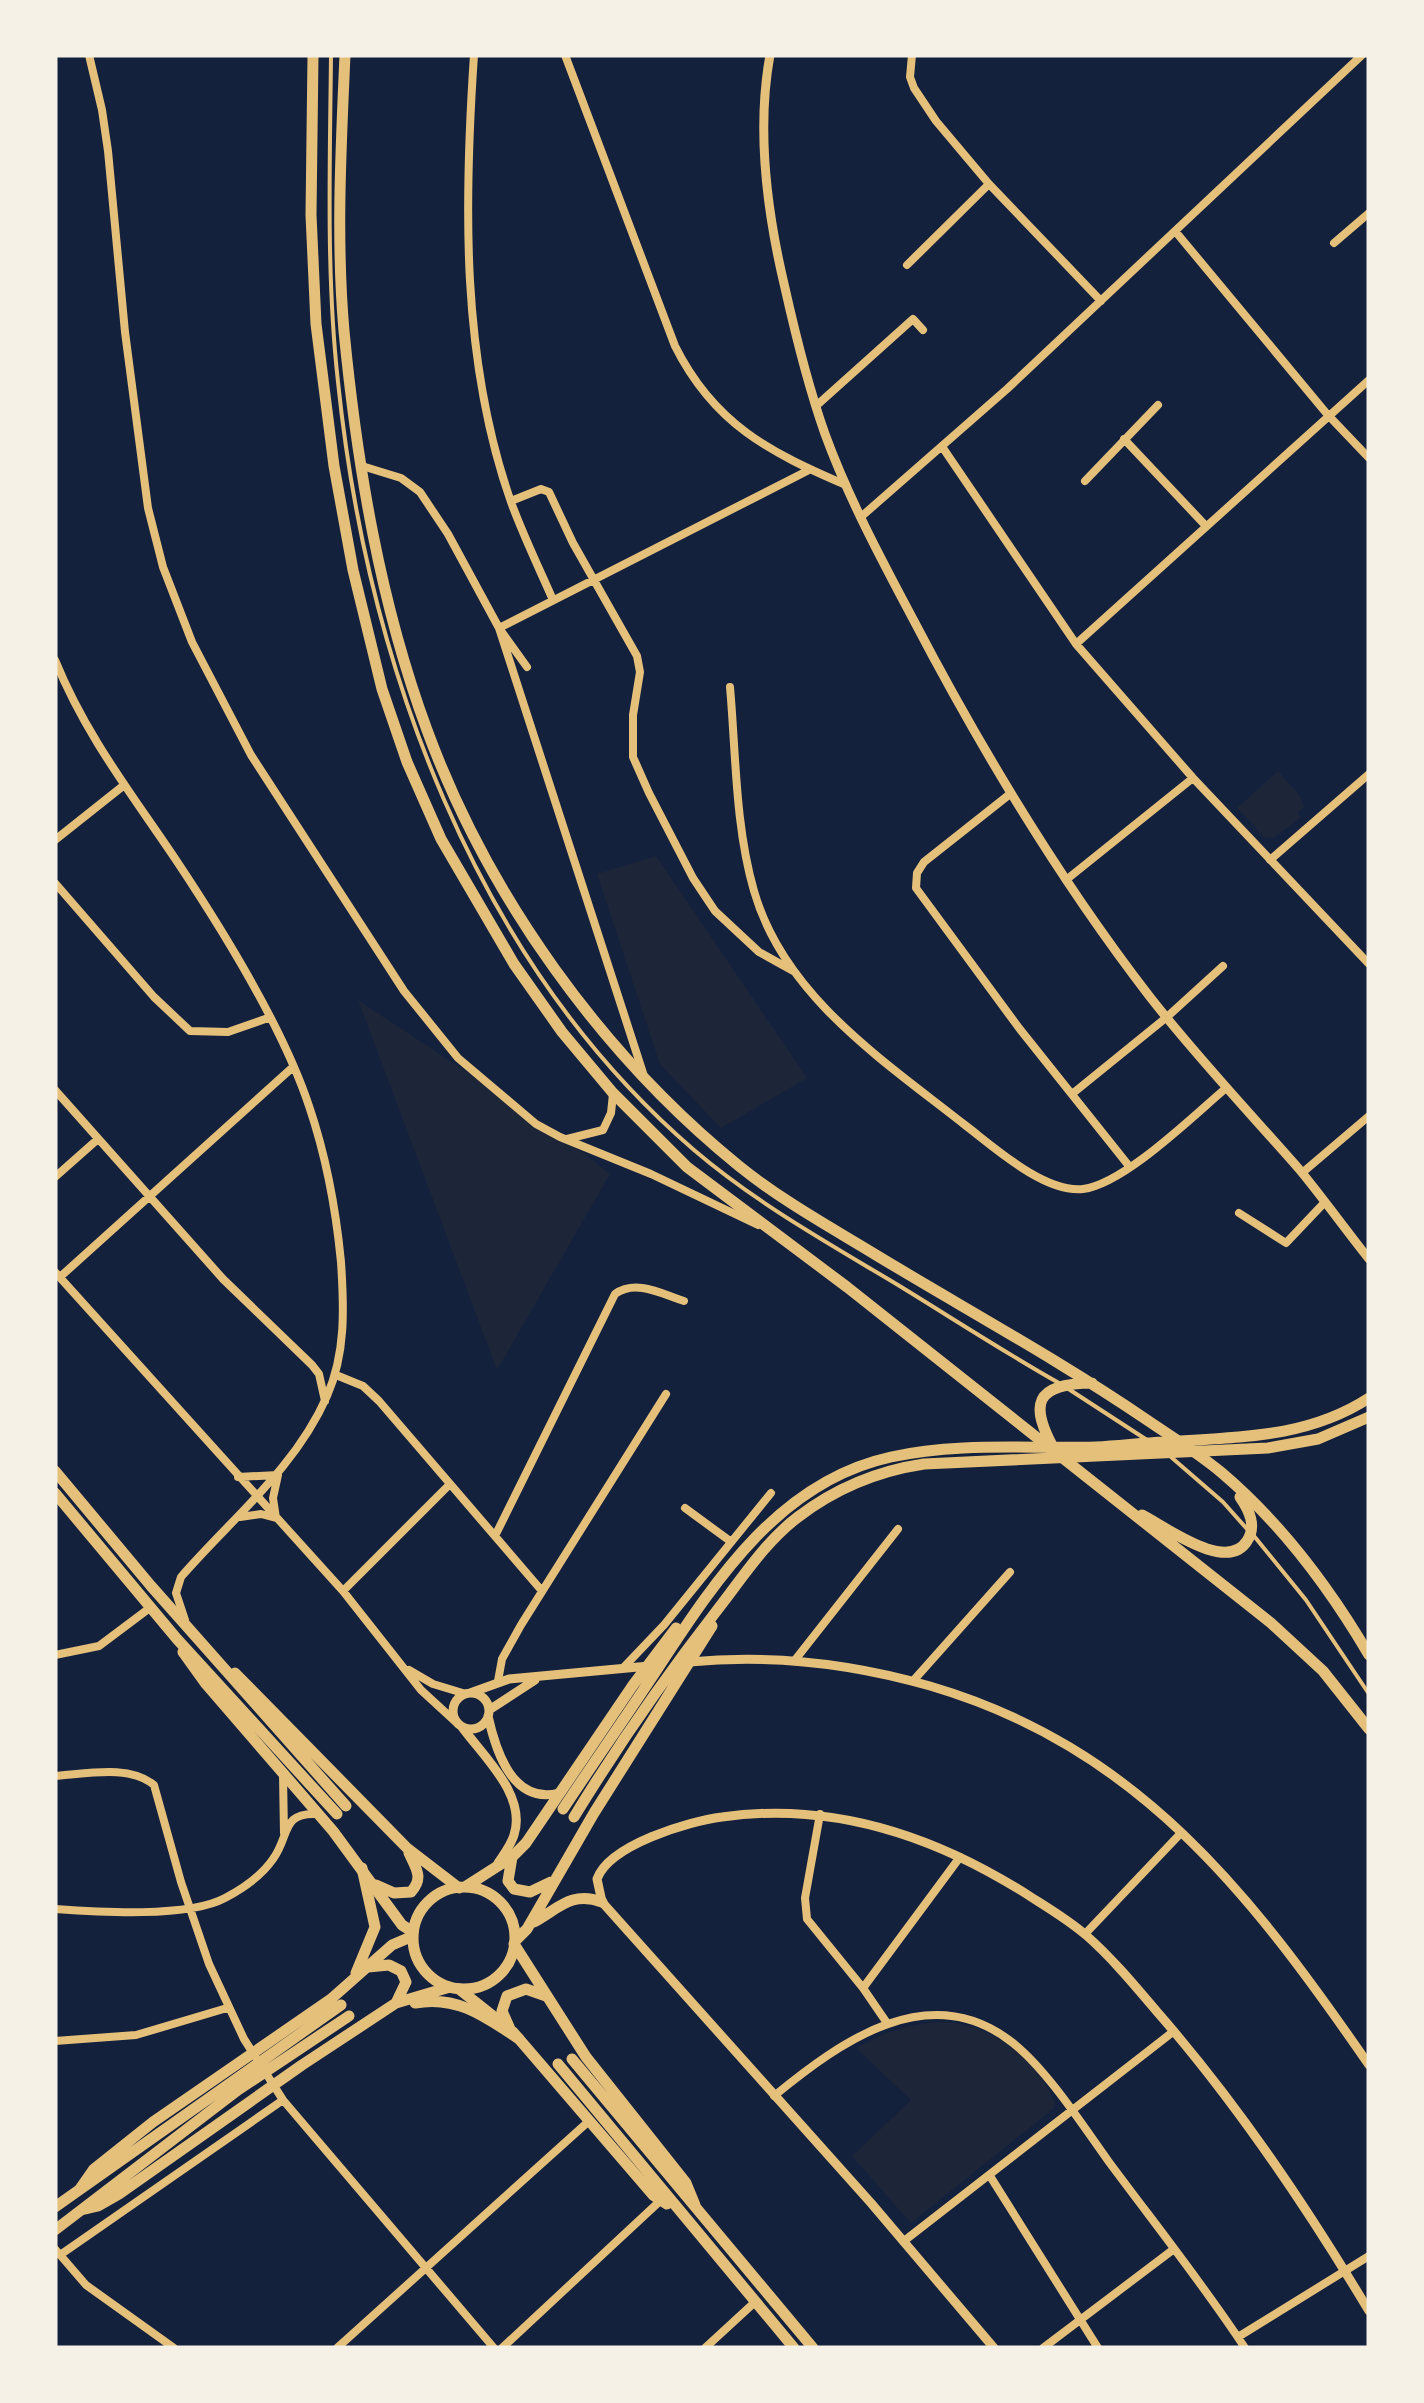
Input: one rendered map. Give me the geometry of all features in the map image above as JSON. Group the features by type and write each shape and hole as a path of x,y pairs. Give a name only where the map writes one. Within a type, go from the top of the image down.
{"main road":[{"path":"313,55 311,215 316,324 342,515 377,673 407,762 441,839 514,964 562,1032 613,1093 687,1167 847,1287 1286,1636 1322,1671 1369,1729"},
{"path":"345,55 341,224 344,328 378,555 402,655 457,804 534,936 572,990 642,1073 756,1180 1092,1383 1224,1475 1316,1572 1369,1654"},
{"path":"1058,1455 1038,1412 1050,1392 1092,1383"},
{"path":"794,2348 514,2034 454,1988 426,1973 414,1950 418,1916 442,1892 462,1887 512,1857 534,1833 641,1673 680,1623 773,1519 838,1475 894,1456 972,1447 1094,1447 1255,1437 1315,1424 1369,1398"},
{"path":"700,1603 568,1813 659,1687 778,1534 848,1486 904,1467 1010,1458 1268,1448 1318,1439 1369,1418"},
{"path":"55,1471 341,1810 177,1639 55,1493"},
{"path":"1113,1498 1217,1554 1236,1552 1251,1534 1246,1506 1224,1475"},
{"path":"514,1942 530,1924 710,1631 716,1612"},
{"path":"177,1639 193,1668 318,1814 413,1934"},
{"path":"81,2210 120,2194 396,2003 490,1982 510,1959 513,1924 495,1898 481,1890 462,1887 407,1848 257,1694 213,1656"},
{"path":"376,1885 401,1894 415,1888 419,1876 407,1848"},
{"path":"512,1857 508,1881 514,1889 530,1892 555,1880"},
{"path":"354,1980 375,1928 362,1868"},
{"path":"530,1924 574,1898 602,1902"},
{"path":"80,2189 103,2161 354,1980 398,1941 413,1934"},
{"path":"514,1942 586,2057 678,2170 692,2191 696,2210"},
{"path":"366,1968 389,1965 402,1971 406,1982 396,2003"},
{"path":"514,2034 502,2011 506,1996 526,1989 546,1996"},
{"path":"378,2015 442,2000 475,2010 514,2034"},
{"path":"55,2230 345,2010 56,2206"},
{"path":"572,2059 813,2348"},
{"path":"558,2064 666,2203"}],"street":[{"path":"89,55 102,110 148,508 163,568 192,642 251,755 431,1028 466,1065 514,1108 546,1130 651,1174 770,1231"},
{"path":"474,55 469,188 471,303 479,366 511,501 552,600"},
{"path":"565,55 688,372 704,396 770,450 846,485"},
{"path":"770,55 765,113 768,204 795,331 816,406 846,485 931,653 1010,794 1066,880 1167,1017 1225,1089 1302,1173 1369,1258"},
{"path":"912,55 910,77 918,99 989,184 1101,302"},
{"path":"862,516 943,448 1362,55"},
{"path":"907,265 989,184"},
{"path":"1334,244 1369,214"},
{"path":"1175,232 1369,458"},
{"path":"816,406 914,320 923,330"},
{"path":"1076,644 1369,380"},
{"path":"1084,480 1158,405"},
{"path":"1124,439 1205,525"},
{"path":"943,448 1076,644 1193,778 1369,964"},
{"path":"362,466 401,478 420,492 448,534 499,628 527,666"},
{"path":"499,628 809,470"},
{"path":"511,501 541,489 548,492 639,664 633,757 648,793 714,911 759,952 796,973"},
{"path":"499,628 642,1073"},
{"path":"55,660 122,786 203,902 293,1067 309,1105 338,1231 343,1325 336,1375 325,1402 278,1476 177,1584 176,1597 188,1628"},
{"path":"730,686 738,795 750,874 761,912 796,973 857,1039 982,1138 1040,1178 1064,1188 1087,1188 1128,1166 1225,1089"},
{"path":"1270,860 1369,774"},
{"path":"1066,880 1193,778"},
{"path":"55,840 122,786"},
{"path":"1010,794 924,862 916,888 1018,1028 1128,1166"},
{"path":"55,883 154,996 190,1031 228,1032 268,1018"},
{"path":"1072,1094 1224,966"},
{"path":"293,1067 57,1274 342,1591 436,1706 460,1726 506,1787 514,1804 516,1830 496,1867"},
{"path":"55,1090 264,1322 316,1370 325,1402"},
{"path":"567,1139 603,1130 611,1113 613,1093"},
{"path":"1302,1173 1369,1116"},
{"path":"55,1178 98,1140"},
{"path":"1239,1212 1286,1243 1324,1203"},
{"path":"495,1536 615,1294 635,1286 684,1302"},
{"path":"336,1375 371,1392 542,1592"},
{"path":"498,1681 507,1648 666,1394"},
{"path":"238,1478 278,1476"},
{"path":"276,1518 273,1498 278,1476"},
{"path":"342,1591 450,1484"},
{"path":"623,1668 664,1625 772,1493"},
{"path":"686,1508 730,1541"},
{"path":"236,1518 254,1514 276,1518"},
{"path":"795,1660 898,1529"},
{"path":"913,1681 1010,1572"},
{"path":"55,1654 99,1646 151,1607"},
{"path":"460,1726 453,1710 457,1700 498,1681 717,1659 842,1665 913,1681 1002,1710 1068,1743 1181,1833 1238,1890 1295,1958 1369,2065"},
{"path":"406,1667 433,1684 483,1698 498,1750 521,1788 540,1796 562,1793"},
{"path":"460,1726 478,1728 488,1713 538,1679"},
{"path":"55,1776 123,1773 144,1778 154,1786 190,1910 227,2008 244,2039 280,2096 494,2348"},
{"path":"282,1774 284,1834"},
{"path":"55,1909 190,1910 215,1903 251,1881 271,1862 299,1814 318,1814"},
{"path":"994,2348 904,2241 602,1902 597,1879 603,1867 672,1829 740,1814 820,1814 890,1828 1017,1888 1085,1934 1174,2031 1276,2163 1369,2311"},
{"path":"820,1814 806,1898 807,1919 887,2023"},
{"path":"1085,1934 1181,1833"},
{"path":"863,1988 960,1858"},
{"path":"55,2040 136,2035 227,2008"},
{"path":"774,2096 833,2050 887,2023 934,2016 981,2024 1022,2051 1245,2348"},
{"path":"904,2241 1174,2031"},
{"path":"174,2348 96,2293 57,2252 280,2096"},
{"path":"337,2348 589,2121"},
{"path":"990,2176 1098,2348"},
{"path":"502,2348 666,2203"},
{"path":"1043,2348 1174,2249"},
{"path":"1238,2337 1369,2256"},
{"path":"705,2348 755,2302"}],"lane":[{"path":"332,55 333,322 338,384 367,562 412,719 459,831 528,954 596,1046 635,1092 692,1148 774,1209 1065,1386 1184,1466 1251,1534 1306,1600 1369,1694"}],"shaded area":[{"path":"1278,771 1300,796 1304,807 1298,813 1301,817 1275,837 1265,838 1237,808"},
{"path":"656,856 807,1078 721,1128 660,1064 597,874"},
{"path":"358,1000 553,1129 610,1174 497,1370"},
{"path":"945,2022 980,2030 1012,2047 1038,2072 1055,2104 911,2223 852,2156 911,2100 856,2048 899,2029"}]}
